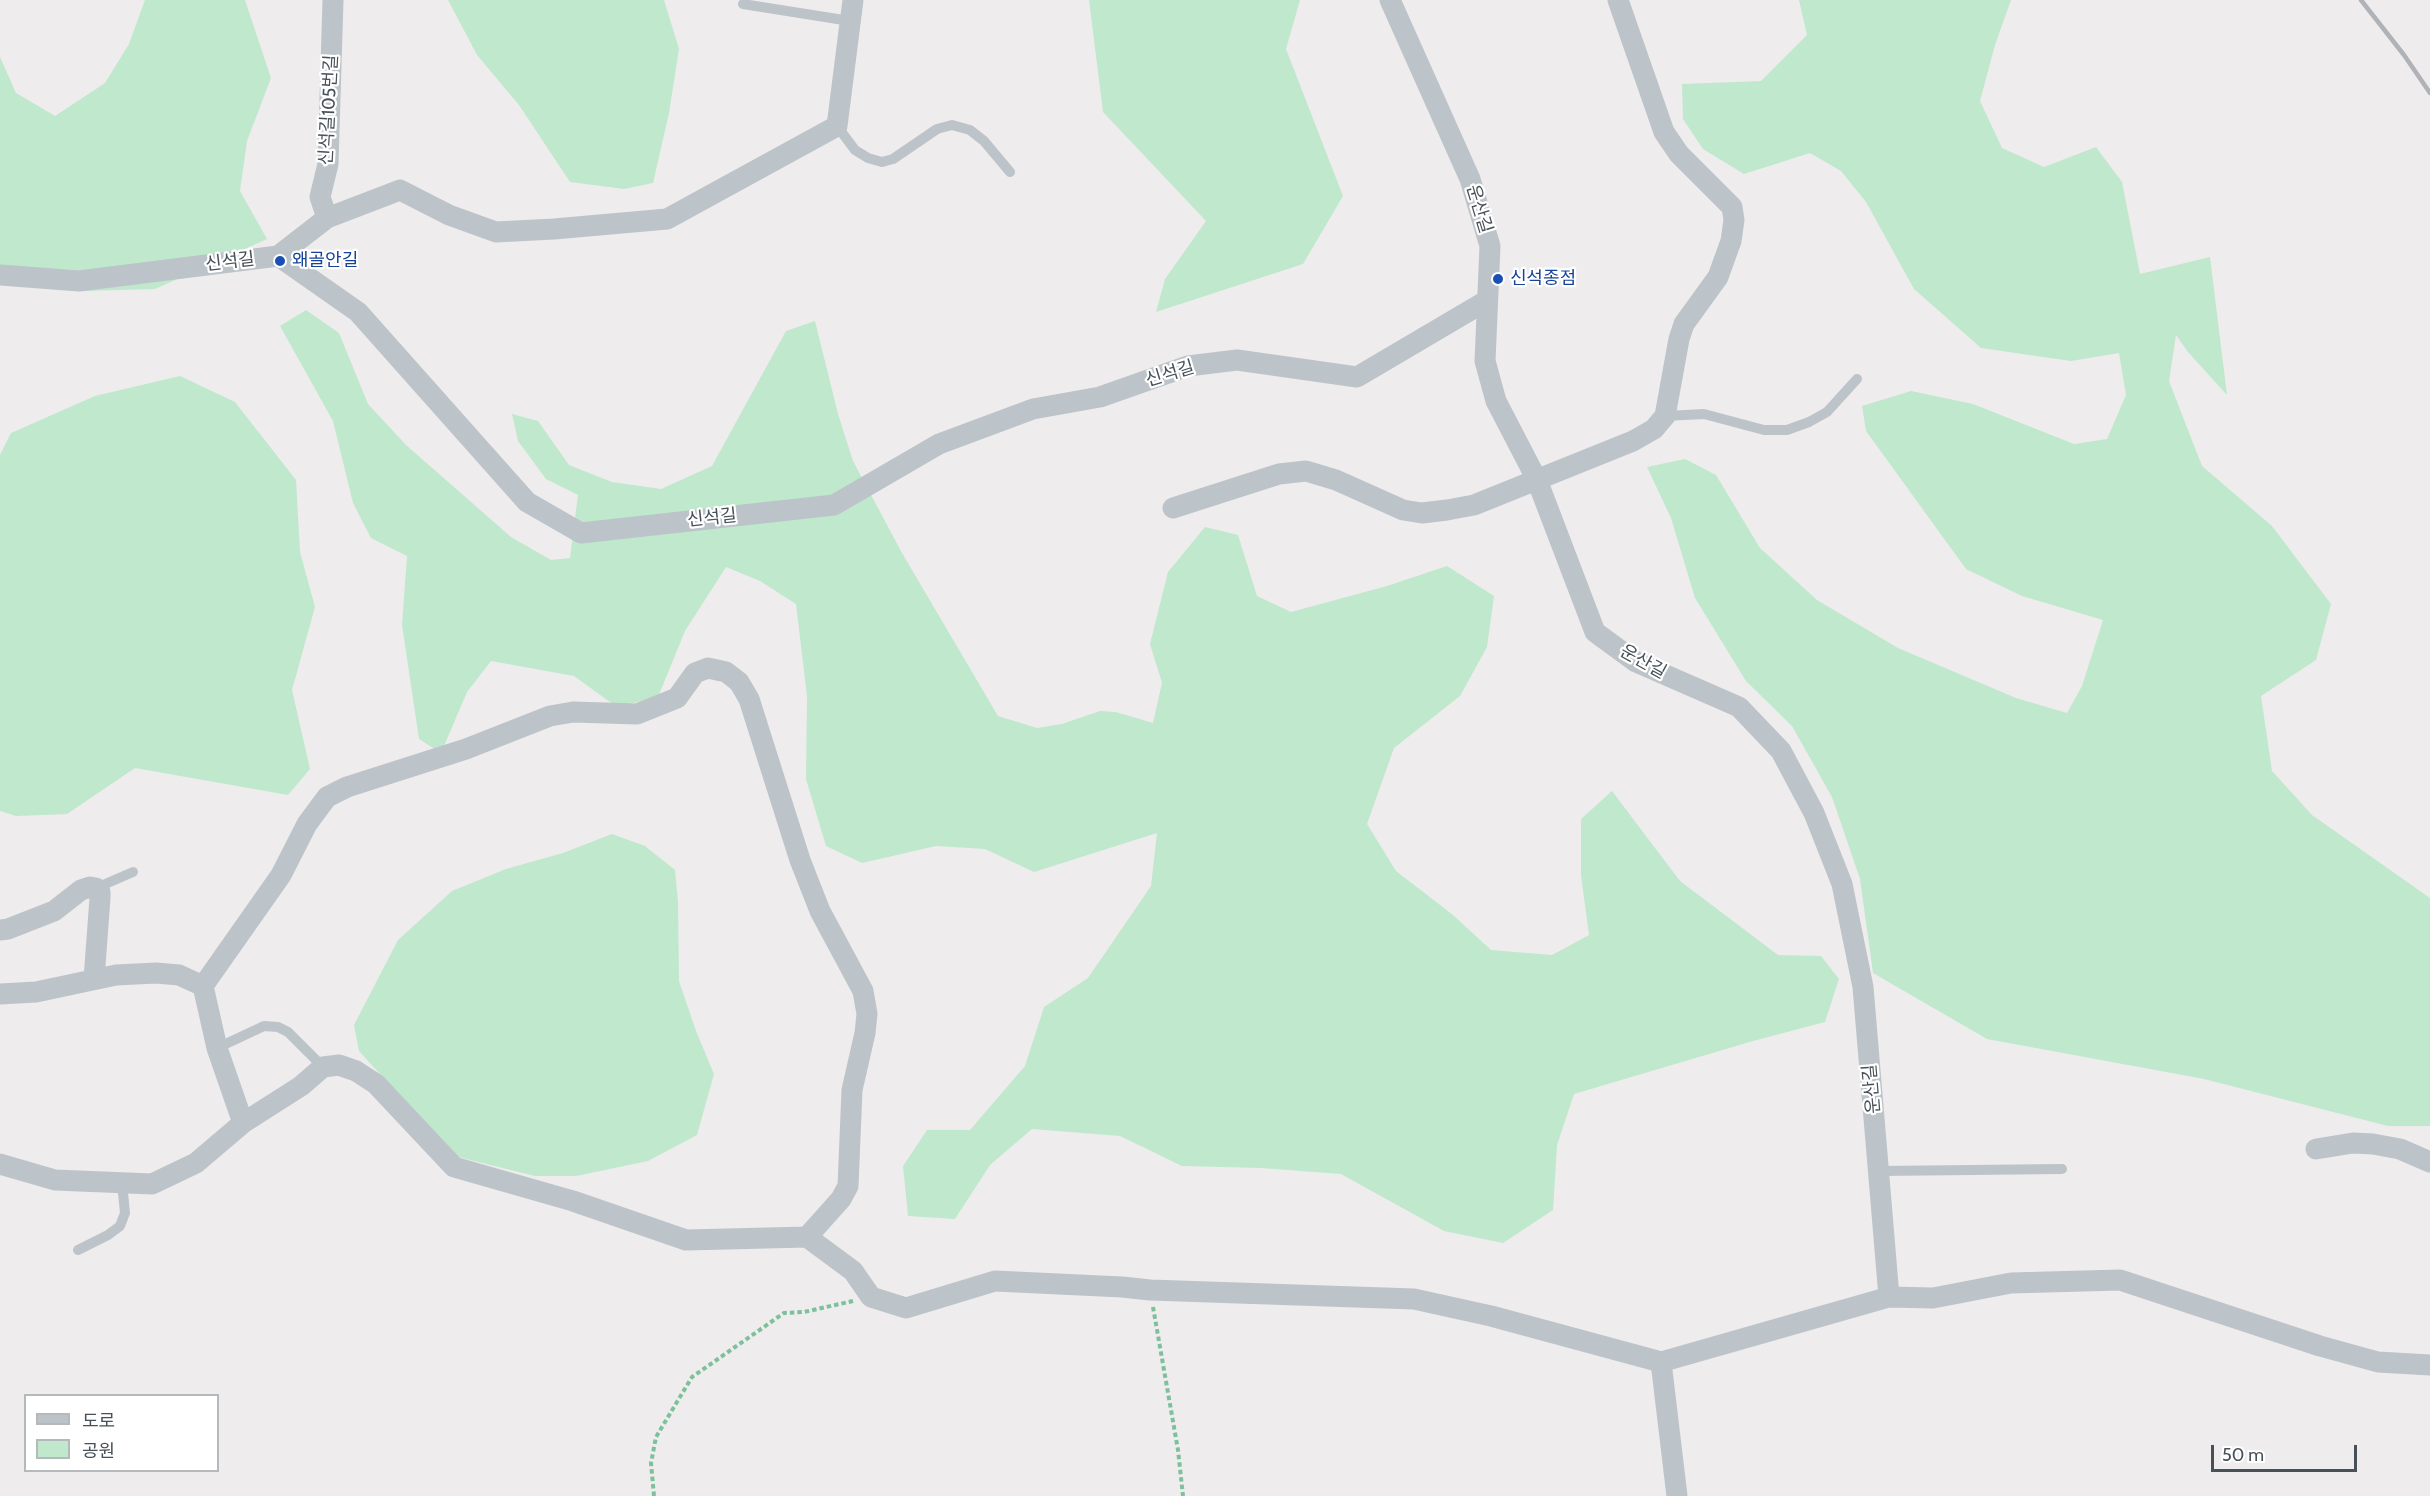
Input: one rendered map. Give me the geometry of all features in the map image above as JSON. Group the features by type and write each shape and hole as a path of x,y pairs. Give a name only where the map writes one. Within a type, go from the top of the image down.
{"street":[{"name":"신석길105번길","path":"327,218 320,197 328,164 333,0"},
{"path":"278,256 327,218 400,190 449,215 496,232 668,219 837,126 853,0"},
{"name":"운산길","path":"1390,0 1470,179 1490,246 1485,360 1496,401 1537,480 1595,632 1636,662 1739,707 1781,751 1814,813 1842,884 1863,987 1889,1297"},
{"path":"1173,508 1279,474 1306,471 1336,480 1403,510 1422,513 1474,505 1633,441 1654,429 1665,416 1684,324 1718,277 1731,241 1734,220 1732,207 1679,154 1664,132 1618,0"},
{"name":"신석길","path":"0,275 79,281 278,256 358,312 526,502 581,533 834,505 939,444 1033,409 1100,397 1188,366 1237,360 1357,377 1486,301"},
{"path":"243,1123 217,1048 203,986 281,875 307,824 327,797 347,787 466,749 550,716 573,712 637,714 677,698 695,673 708,668 726,672 739,682 749,699 800,860 820,910 863,991 867,1014 852,1090 848,1186 841,1199 807,1238"},
{"path":"0,930 54,911 81,890 96,888 100,892 100,898 94,979"},
{"path":"0,994 36,992 116,975 156,973 179,975 203,986"},
{"path":"0,1164 55,1180 152,1184 196,1163 243,1123 301,1086 323,1067 339,1065 356,1071 376,1084 454,1167 573,1202 686,1240 807,1238 853,1271 871,1297 906,1308 994,1281 1150,1290 1414,1299 1491,1316 1661,1362 1889,1297 1933,1298 2011,1283 2120,1280 2320,1346 2378,1362 2430,1365"},
{"path":"2316,1149 2353,1143 2373,1144 2400,1149 2430,1162"},
{"path":"1661,1362 1677,1496"}],"lane":[{"path":"743,4 850,21"},
{"path":"837,126 855,150 868,158 882,162 894,159 937,129 952,125 970,130 984,141 1010,172"},
{"path":"1665,416 1704,414 1764,430 1787,430 1827,412 1857,379"},
{"path":"96,888 133,872"},
{"path":"217,1048 264,1026 278,1027 288,1032 323,1067"},
{"path":"1879,1171 2062,1169"},
{"path":"78,1250 108,1235 120,1226 125,1214 122,1183"}],"path":[{"path":"1150,1290 1178,1450 1183,1496"},
{"path":"654,1496 651,1463 656,1437 692,1377 784,1313 804,1312 871,1297"}],"green space":[{"path":"145,0 245,0 271,78 247,141 240,191 267,239 155,289 85,291 0,272 0,57 16,93 55,116 105,83 129,44"},
{"path":"448,0 664,0 679,49 669,113 653,183 624,189 570,182 519,105 477,55"},
{"path":"1089,0 1300,0 1286,49 1343,196 1303,264 1156,312 1165,279 1206,221 1103,112"},
{"path":"1799,0 2011,0 1995,45 1980,101 2002,148 2044,167 2096,147 2122,182 2140,274 2210,257 2227,395 2188,352 2176,335 2169,381 2202,466 2272,526 2331,604 2316,660 2261,696 2272,771 2312,815 2430,898 2430,1126 2388,1126 2204,1079 1987,1039 1873,973 1860,879 1832,797 1792,726 1746,681 1695,598 1671,518 1647,467 1685,459 1716,475 1760,548 1817,600 1898,648 2016,698 2067,713 2082,686 2103,620 2022,596 1966,569 1866,431 1862,406 1911,391 1973,404 2074,444 2107,439 2126,395 2119,353 2071,361 1981,348 1914,289 1866,202 1841,171 1810,153 1744,174 1703,149 1683,119 1682,84 1761,81 1807,35"},
{"path":"306,310 339,333 368,404 406,445 511,537 551,560 570,558 578,495 546,479 518,441 512,414 538,421 569,465 612,482 661,489 712,466 786,331 815,321 838,414 853,461 902,553 998,716 1037,728 1062,724 1100,711 1116,712 1153,723 1162,683 1150,644 1168,572 1205,527 1238,535 1257,596 1291,612 1387,586 1447,566 1494,596 1487,647 1460,696 1394,748 1367,824 1396,871 1453,915 1491,950 1552,955 1589,935 1581,875 1581,819 1612,791 1680,881 1778,955 1821,956 1839,979 1825,1022 1574,1094 1557,1145 1553,1210 1503,1243 1444,1231 1341,1174 1261,1168 1182,1166 1120,1136 1032,1129 990,1165 955,1219 908,1216 903,1166 927,1130 970,1130 1025,1066 1044,1007 1088,978 1151,886 1157,833 1034,872 985,849 936,846 862,863 826,846 806,779 807,696 796,604 760,581 726,567 685,631 658,697 617,707 574,676 491,661 467,692 441,753 419,739 402,625 407,556 371,538 353,503 333,421 280,326"},
{"path":"180,376 235,402 296,480 300,552 315,607 292,690 310,769 288,795 135,768 67,814 16,816 0,811 0,455 11,433 95,396"},
{"path":"612,834 645,846 675,870 678,902 679,981 714,1074 697,1135 648,1161 576,1176 535,1176 454,1156 359,1051 354,1025 398,940 452,891 506,869 563,853"}],"railway":[{"path":"2361,0 2430,93"}],"place":[{"name":"왜골안길","path":"280,261"},
{"name":"신석종점","path":"1498,279"}]}
